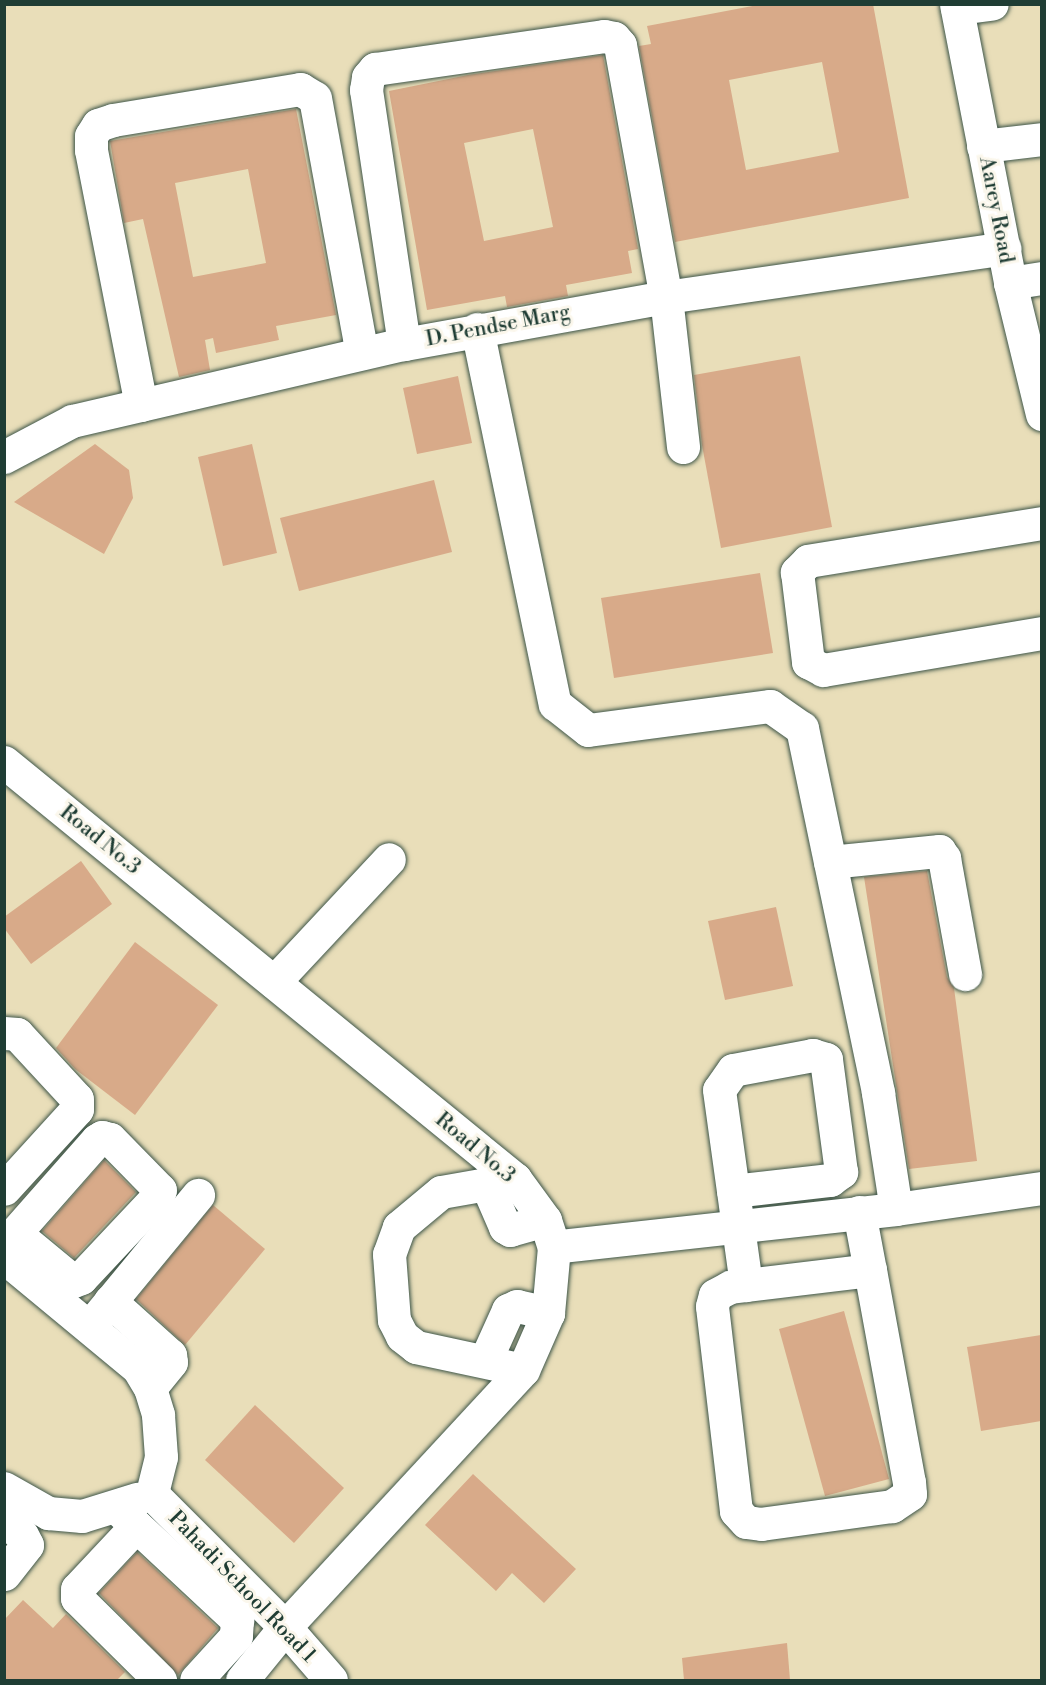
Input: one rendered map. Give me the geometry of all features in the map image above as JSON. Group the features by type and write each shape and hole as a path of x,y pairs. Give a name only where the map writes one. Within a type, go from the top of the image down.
{"street":[{"path":"957,6 992,4"},
{"name":"Aarey Road","path":"957,6 1004,248 1026,281 1041,414"},
{"path":"404,344 366,90 368,77 375,69 604,36 614,38 620,45 666,297 683,447"},
{"path":"141,405 91,150 91,136 98,125 113,120 300,89 315,98 362,353"},
{"path":"983,146 1041,140"},
{"name":"D. Pendse Marg","path":"4,457 72,421 404,344 477,329 666,297 1004,248"},
{"path":"477,329 555,704 588,730 770,706 802,728 878,1093 896,1209"},
{"path":"1041,523 808,561 797,572 808,662 823,670 1041,633"},
{"name":"Road No.3","path":"4,762 274,982 501,1181 549,1233"},
{"path":"830,862 939,851 944,858 965,974"},
{"path":"274,982 389,859"},
{"path":"4,1033 17,1034 77,1099 77,1108 4,1190"},
{"path":"733,1191 837,1178 843,1163 834,1097 829,1063 820,1055 733,1070 725,1077 719,1090 746,1285"},
{"path":"834,1097 878,1093"},
{"path":"501,1181 441,1192 399,1227 389,1254 394,1320 402,1336 416,1347 523,1370"},
{"path":"242,1680 285,1627 523,1370 548,1313 553,1290 549,1233 738,1226 896,1209 1041,1188"},
{"path":"90,1326 198,1195"},
{"path":"859,1212 870,1270 910,1494 892,1506 761,1524 746,1522 736,1511 712,1306 721,1289 870,1270"},
{"path":"8,1245 90,1326 138,1368 150,1388 158,1415 161,1457 152,1494 126,1517 77,1589 77,1598 160,1680"},
{"path":"110,1301 170,1355 171,1362 150,1388"},
{"path":"485,1361 508,1310 517,1306 548,1313"},
{"name":"Pahadi School Road 1","path":"152,1494 285,1627 331,1680"},
{"path":"4,1575 27,1545 13,1511 126,1517 237,1620 236,1636 196,1680"}],"building":[{"path":"763,4 873,4 909,198 675,242 639,46 651,44 647,26","holes":["822,62 839,152 746,170 729,80"]},
{"path":"603,55 638,249 628,251 632,273 566,285 568,296 507,307 505,296 427,310 389,91 468,75","holes":["533,129 553,227 484,241 464,143"]},
{"path":"296,109 336,315 276,326 279,340 216,353 213,338 205,340 210,370 179,377 143,219 124,223 110,141","holes":["248,169 266,263 193,277 175,183"]},
{"path":"800,356 832,527 721,548 702,445 694,375"},
{"path":"458,376 472,443 417,454 403,388"},
{"path":"95,444 129,470 133,498 104,554 14,502"},
{"path":"252,444 277,553 223,566 198,457"},
{"path":"434,480 452,552 299,591 280,518"},
{"path":"760,573 773,653 614,678 601,598"},
{"path":"81,861 112,904 31,964 4,928 4,917"},
{"path":"927,871 947,977 954,988 977,1161 909,1169 864,877"},
{"path":"776,907 793,986 725,1000 708,921"},
{"path":"135,942 218,1005 135,1115 75,1069 56,1048"},
{"path":"104,1160 136,1192 74,1258 42,1231"},
{"path":"213,1205 265,1249 185,1345 136,1299"},
{"path":"844,1311 889,1479 825,1496 779,1329"},
{"path":"1041,1335 1041,1421 981,1431 967,1347"},
{"path":"255,1405 344,1488 294,1543 205,1460"},
{"path":"473,1474 576,1569 544,1603 512,1573 496,1591 425,1525"},
{"path":"137,1552 218,1628 178,1675 99,1593"},
{"path":"23,1600 53,1628 66,1614 125,1672 117,1680 4,1680 4,1620"},
{"path":"787,1643 790,1680 684,1680 682,1658"}]}
